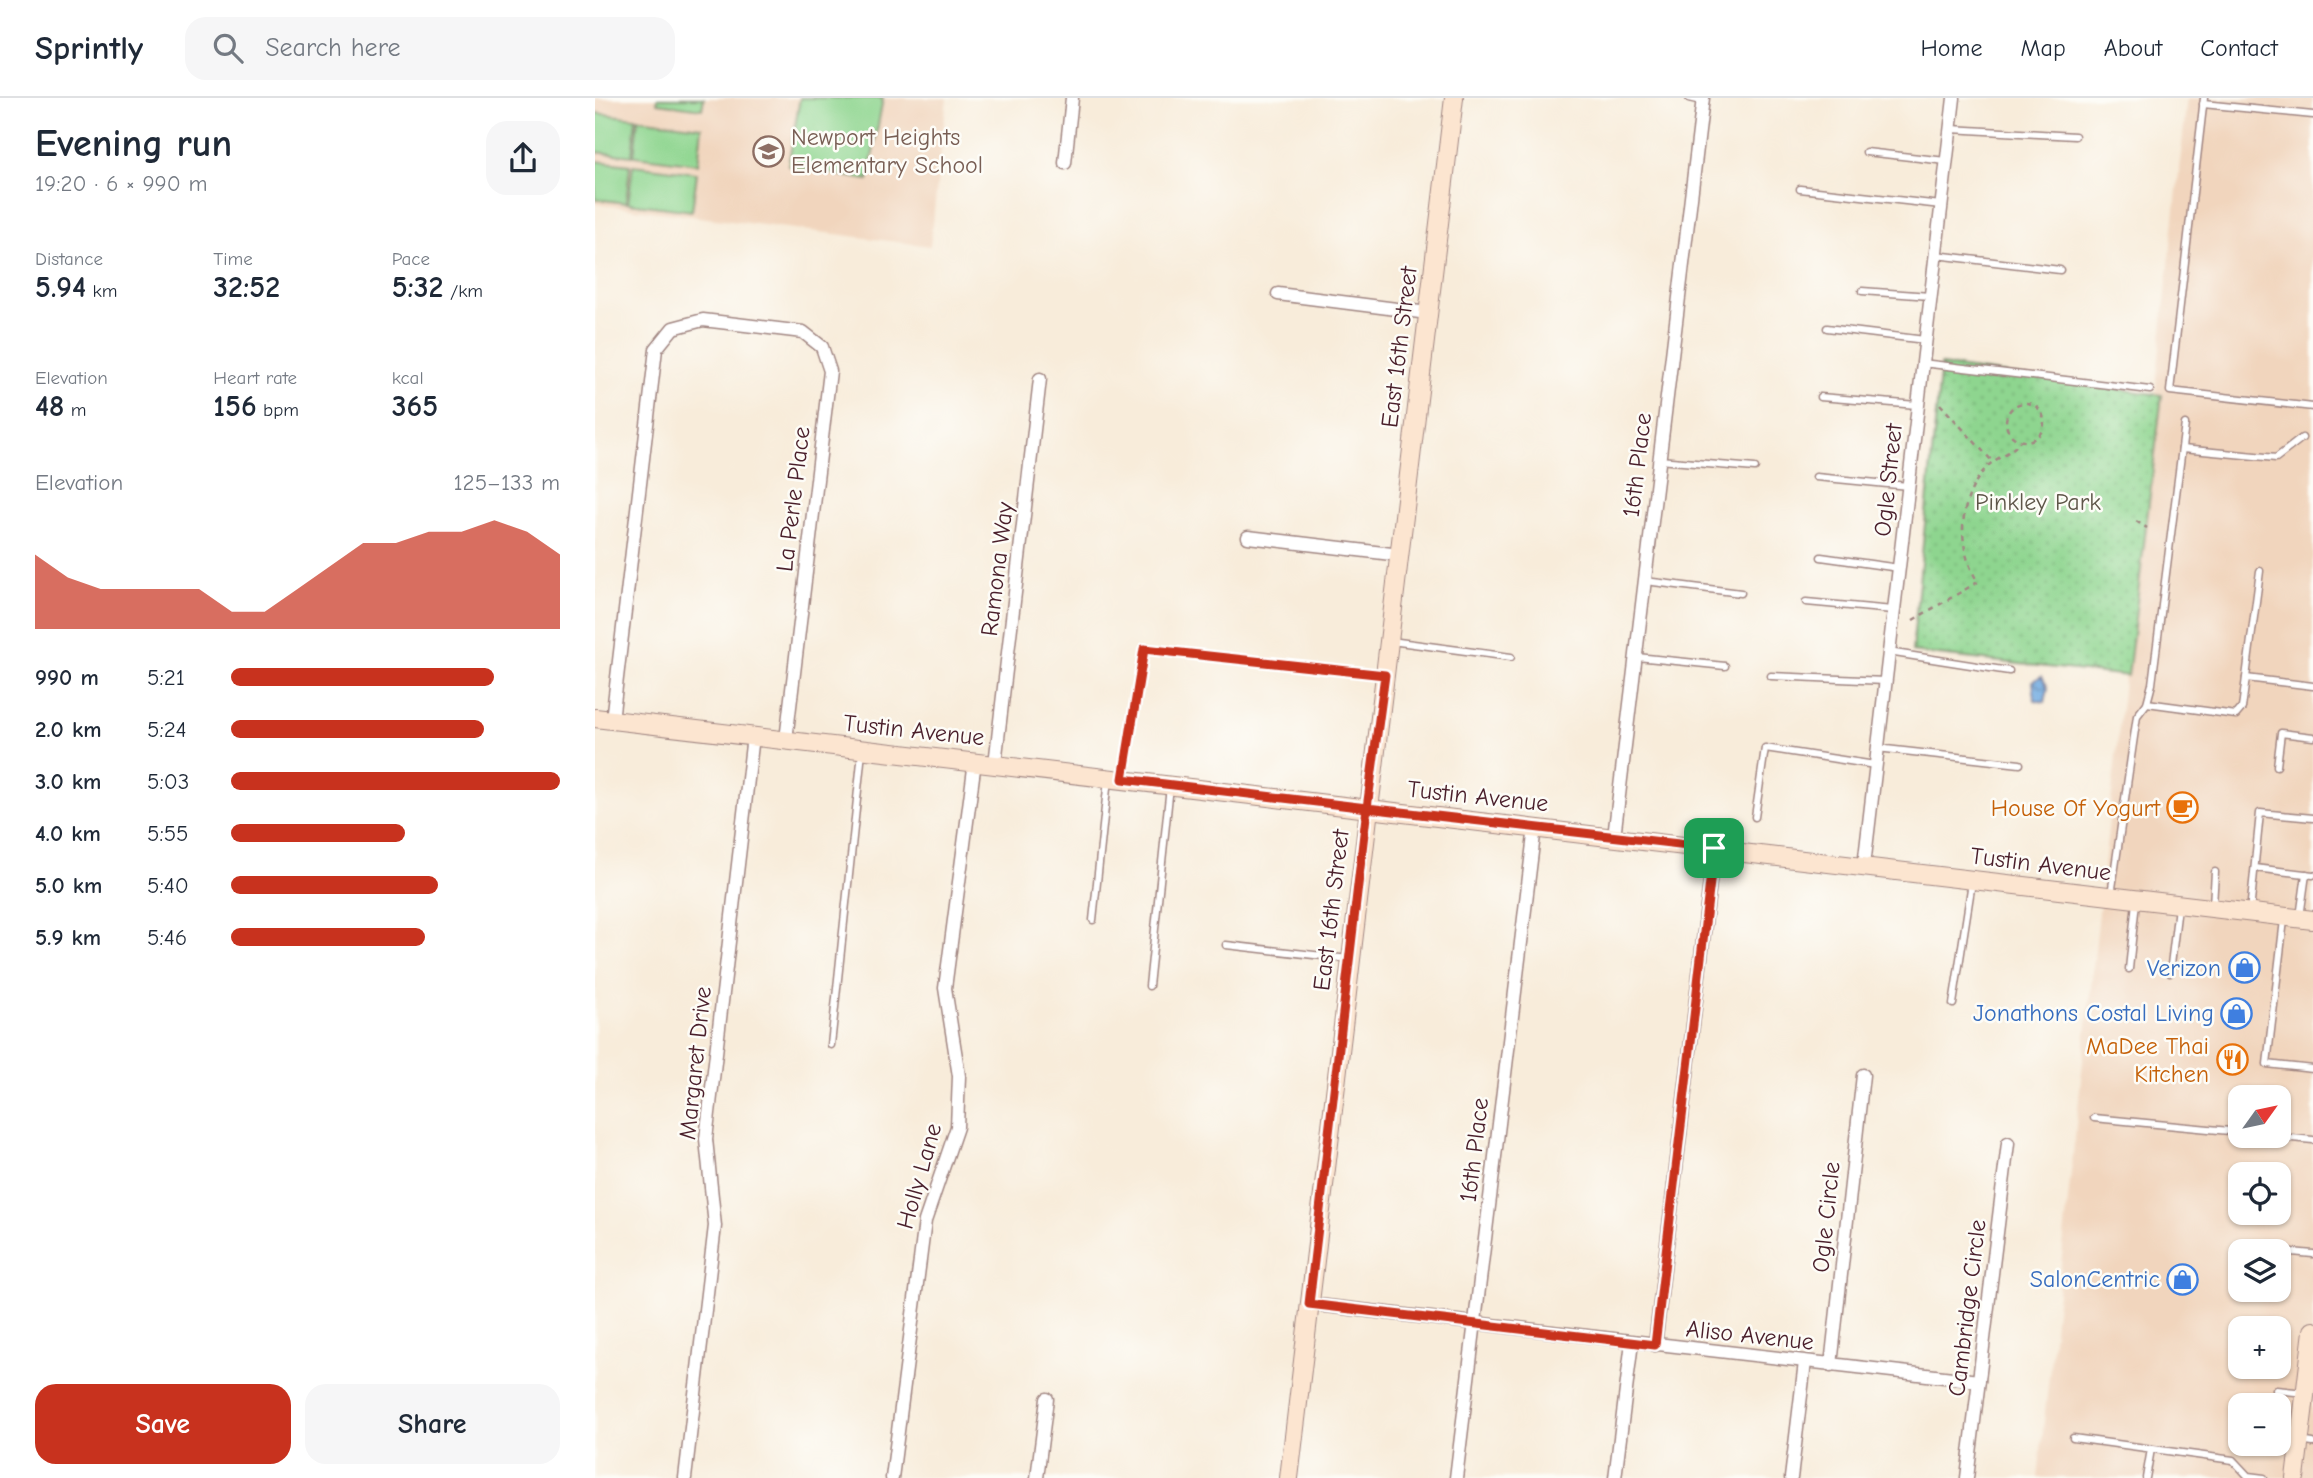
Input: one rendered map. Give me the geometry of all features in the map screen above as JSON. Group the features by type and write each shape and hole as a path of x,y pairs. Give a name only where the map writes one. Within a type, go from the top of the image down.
{"street":[{"path":"1065,163 1072,98"},
{"name":"East 16th Street","path":"1289,1478 1454,98"},
{"name":"Ogle Street","path":"1864,866 1954,98"},
{"name":"16th Place","path":"1614,837 1698,99"},
{"path":"1278,294 1428,313"},
{"name":"La Perle Place","path":"603,719 656,349 673,328 703,320 803,331 823,347 829,371 786,740"},
{"name":"Ramona Way","path":"995,764 1040,379"},
{"path":"1248,537 1400,555"},
{"name":"Tustin Avenue","path":"603,719 2299,918"},
{"name":"Margaret Drive","path":"685,1478 715,1226 706,1139 753,736"},
{"name":"Holly Lane","path":"892,1478 925,1221 957,1127 959,1076 945,988 975,761"},
{"name":"16th Place","path":"1456,1478 1535,827"},
{"path":"1655,1345 1714,848"},
{"name":"Ogle Circle","path":"1831,1365 1863,1075"},
{"name":"Cambridge Circle","path":"1967,1478 2008,1143"},
{"name":"Aliso Avenue","path":"1309,1304 1979,1381"},
{"path":"2295,1478 2307,1442 2306,1393 2313,1331"},
{"path":"1615,1478 1632,1342"},
{"path":"1791,1478 1805,1362"},
{"path":"1037,1478 1047,1399"}],"lane":[{"path":"2313,115 2204,101 2170,391 2313,407"},
{"path":"1950,128 2075,136"},
{"path":"1866,152 1946,161"},
{"path":"1800,189 1941,205"},
{"path":"1936,255 2060,270"},
{"path":"1862,291 1930,296"},
{"path":"1827,328 1925,340"},
{"path":"1922,363 2150,390"},
{"path":"1820,397 1917,405"},
{"path":"2110,897 2137,716 2147,703 2185,424"},
{"path":"2182,449 2276,458 2302,438"},
{"path":"1659,460 1755,468"},
{"path":"1816,477 1908,486"},
{"path":"1821,556 1899,568"},
{"path":"2147,703 2237,715 2242,708 2260,572"},
{"path":"1645,581 1741,593"},
{"path":"1807,602 1893,610"},
{"path":"1389,640 1511,657"},
{"path":"1093,920 1115,778 1144,649 1385,675"},
{"path":"1888,652 2010,671"},
{"path":"1635,657 1725,666"},
{"path":"1771,676 1885,681"},
{"path":"2246,678 2313,686"},
{"path":"2277,766 2281,733 2313,737"},
{"path":"1755,817 1765,748 1875,765"},
{"path":"1878,748 2020,764"},
{"path":"831,1045 862,751"},
{"path":"1149,986 1171,785"},
{"path":"2250,912 2260,813 2313,818"},
{"path":"2255,868 2309,874 2267,1064 2313,1069"},
{"path":"2213,910 2215,872"},
{"path":"1953,1004 1972,880"},
{"path":"2129,969 2137,900"},
{"path":"2170,973 2179,905"},
{"path":"1226,945 1350,959"},
{"path":"2094,1118 2228,1131"},
{"path":"2291,1138 2313,1140"},
{"path":"2291,1252 2313,1254"},
{"path":"2276,1390 2306,1393"},
{"path":"2073,1438 2233,1460 2247,1477 2264,1478"},
{"path":"2146,1478 2151,1449"}],"path":[{"path":"1940,404 1992,462"},
{"path":"2029,404 2041,412 2043,427 2035,438 2020,440 2010,433 2007,416 2018,405 2029,404"},
{"path":"1913,620 1978,582 1966,553 1963,525 1975,485 1992,462 2016,447 2020,440"},
{"path":"2136,521 2147,528"}],"shaded area":[{"name":"Newport Heights Elementary School","path":"595,98 947,98 930,246 595,204"},
{"path":"2187,98 2313,98 2313,1478 2038,1478"}],"green space":[{"path":"658,98 704,98 702,109 657,103"},
{"path":"800,98 883,98 868,180 788,166"},
{"path":"595,113 636,118 632,156 595,152"},
{"path":"638,119 702,127 698,164 634,156"},
{"path":"595,161 630,165 626,203 595,199"},
{"path":"633,165 697,173 692,211 628,203"},
{"name":"Pinkley Park","path":"1941,365 2162,395 2128,676 1912,652"}],"water":[{"path":"2042,676 2048,688 2045,702 2035,700 2033,681"}],"place":[{"name":"Newport Heights Elementary School","path":"768,151"},
{"name":"House Of Yogurt","path":"2183,808"},
{"name":"Verizon","path":"2244,968"},
{"name":"Jonathons Costal Living","path":"2237,1013"},
{"name":"MaDee Thai Kitchen","path":"2232,1060"},
{"name":"SalonCentric","path":"2183,1279"}],"route":[{"path":"1714,848 1367,808 1385,675 1144,649 1123,779 1367,808 1309,1304 1655,1345 1714,848"}]}
